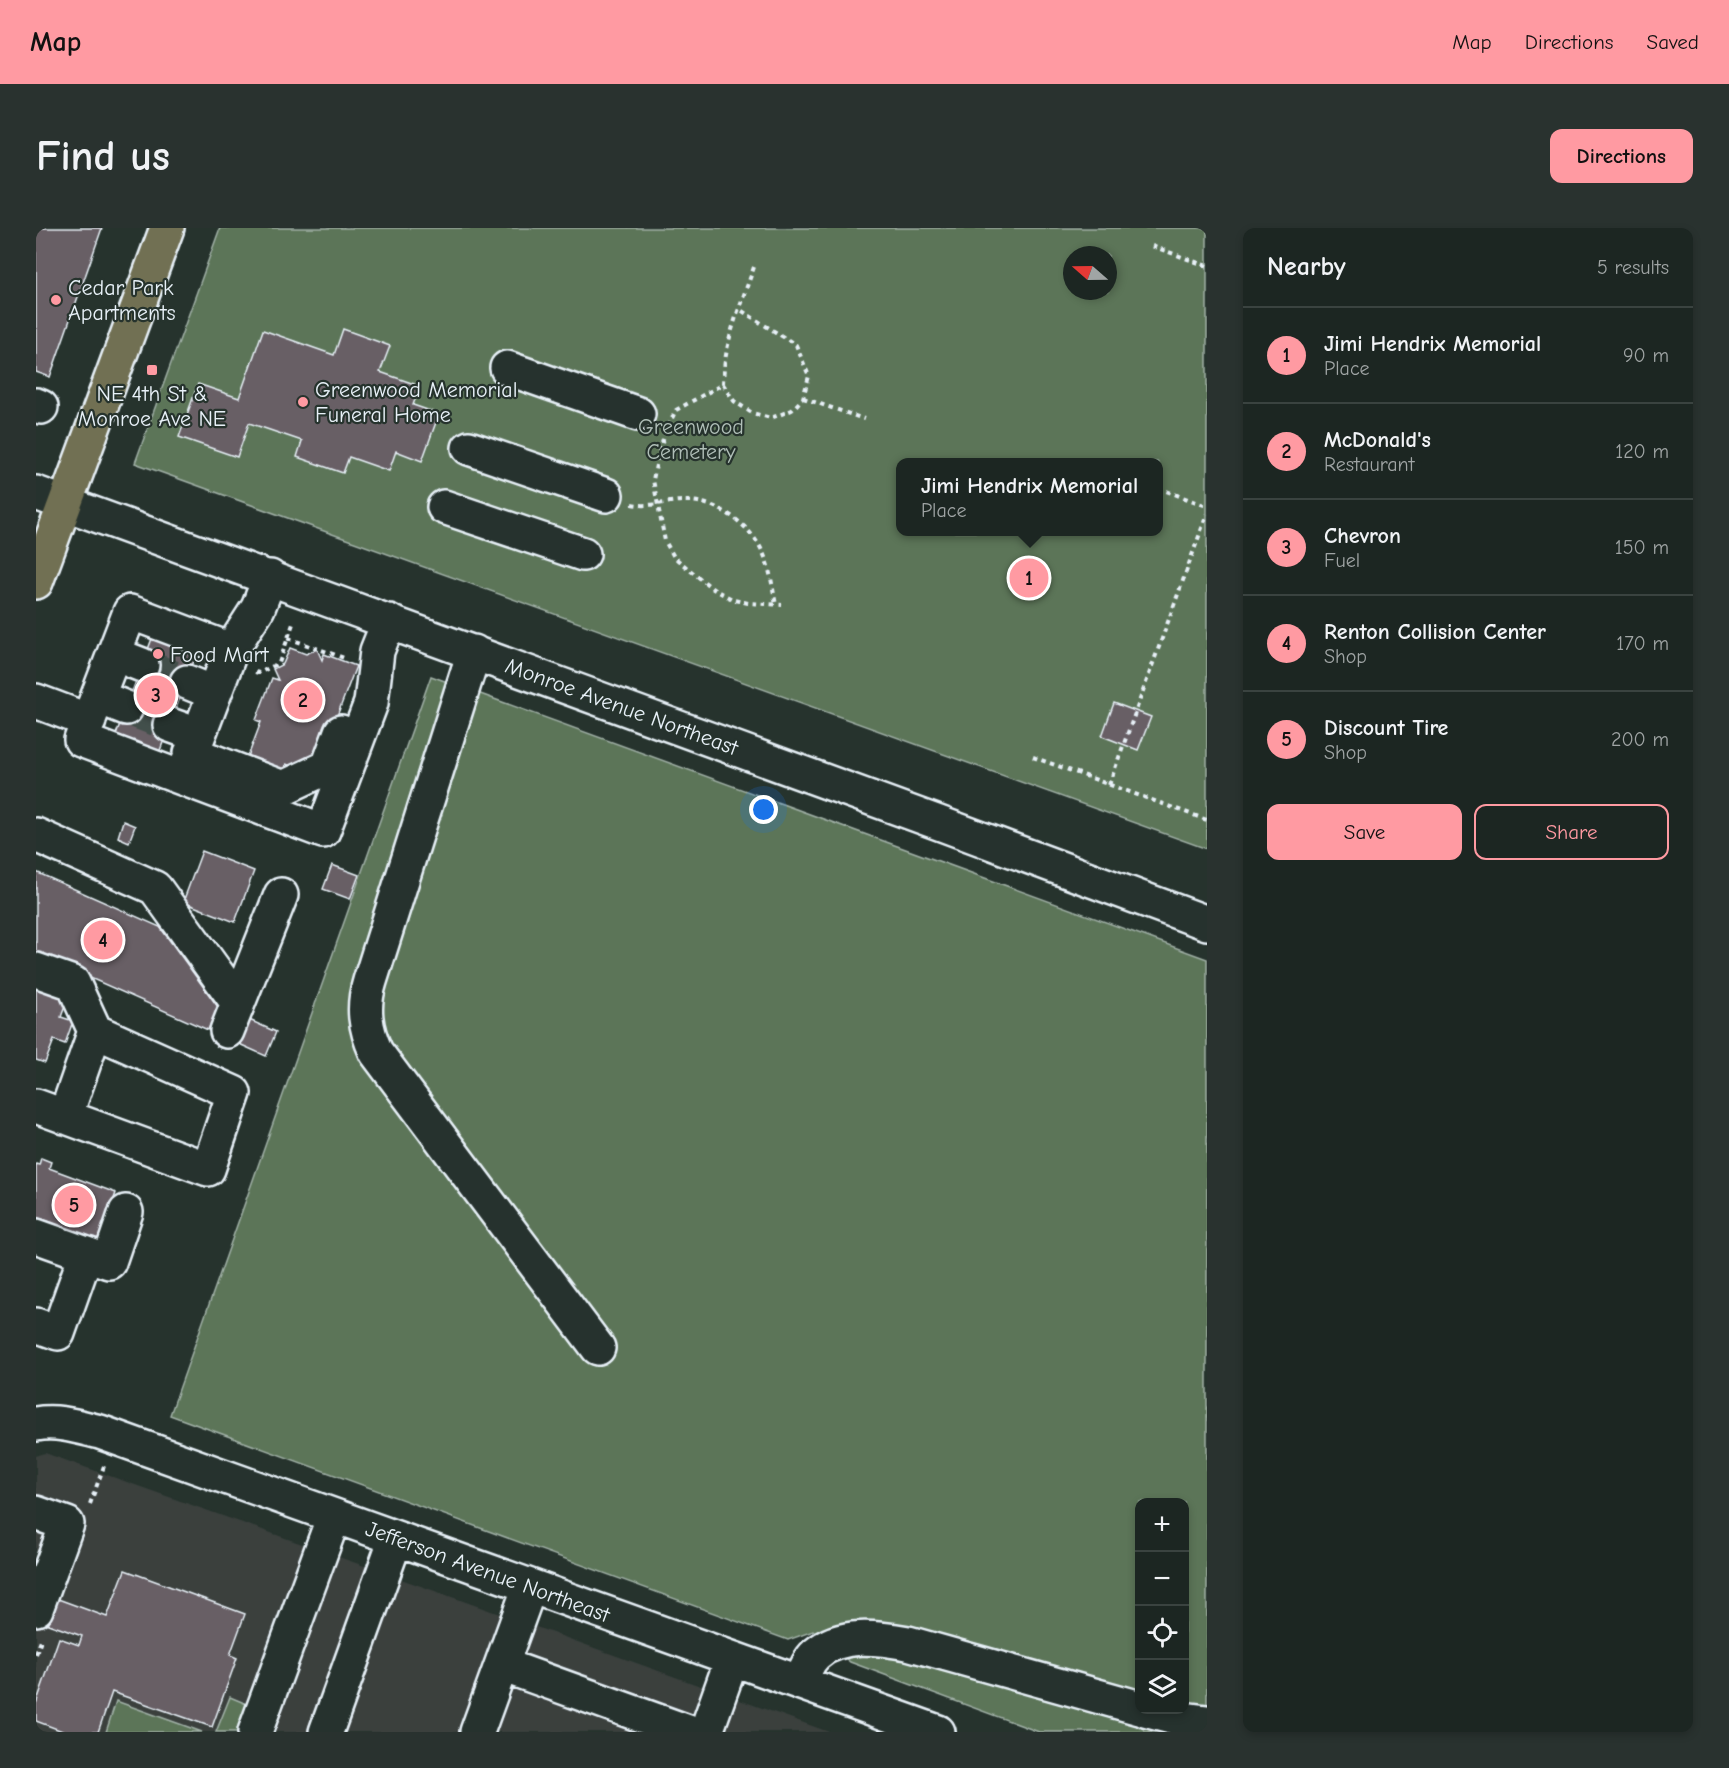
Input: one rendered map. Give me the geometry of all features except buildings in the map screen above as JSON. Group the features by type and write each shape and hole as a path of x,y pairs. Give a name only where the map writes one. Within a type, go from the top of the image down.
{"main road":[{"path":"36,582 51,498 167,228"}],"street":[{"path":"507,368 638,414"},
{"path":"469,448 606,495"},
{"name":"Monroe Avenue Northeast","path":"51,498 1207,923"},
{"path":"444,507 583,554"},
{"path":"185,748 200,687 229,655 258,608 270,577"},
{"path":"229,655 130,612 128,660 104,709 81,740 185,748 283,788 327,767 389,621"},
{"path":"474,652 370,981 364,1006 365,1019 376,1052 598,1348"},
{"path":"185,748 323,831 371,703 371,659"},
{"path":"36,701 104,709"},
{"path":"36,835 155,888 233,1017 281,895"},
{"path":"36,970 73,983 95,1031 234,1093 208,1169 50,1112 95,1031"},
{"path":"36,1236 108,1262 126,1212"},
{"path":"36,1325 58,1333 86,1254"},
{"name":"Jefferson Avenue Northeast","path":"36,1424 45,1422 69,1424 100,1432 938,1732"},
{"path":"36,1513 67,1524 37,1603"},
{"path":"255,1732 334,1516"},
{"path":"326,1732 396,1538"},
{"path":"477,1732 530,1586"},
{"path":"801,1683 806,1666 816,1654 829,1646 848,1640 872,1637 908,1643 1135,1707"},
{"path":"706,1732 732,1659"},
{"path":"502,1665 688,1732"},
{"path":"1160,1714 1207,1722"}],"path":[{"path":"1152,246 1207,266"},
{"path":"739,309 795,345 809,376 803,398 792,410 771,418 752,414 734,401 723,384 723,360 729,336 754,267"},
{"path":"723,384 675,410 666,431 653,480 656,505 665,541 674,556 700,580 734,600 764,606 782,605"},
{"path":"803,398 864,419"},
{"path":"1163,490 1207,506"},
{"path":"606,495 641,506 672,501 690,501 718,509 733,517 747,529 765,557 776,605"},
{"path":"1108,785 1207,514"},
{"path":"229,655 259,673 279,663 294,621"},
{"path":"288,638 371,659"},
{"path":"1033,757 1207,820"}],"shaded area":[{"path":"45,1453 829,1732 36,1732 36,1456"}],"green space":[{"name":"Greenwood Cemetery","path":"220,228 1207,228 1207,849 135,463"},
{"path":"431,676 1207,959 1207,1732 1039,1732 850,1662 813,1631 788,1640 170,1415"},
{"path":"230,1697 249,1705 239,1732 216,1732"},
{"path":"116,1701 202,1732 106,1732"}],"tunnel":[{"path":"142,665 187,682"},
{"path":"126,708 170,725"}],"place":[{"name":"Cedar Park Apartments","path":"56,300"},
{"name":"NE 4th St & Monroe Ave NE","path":"152,370"},
{"name":"Greenwood Memorial Funeral Home","path":"303,402"},
{"name":"Jimi Hendrix Memorial","path":"1029,578"},
{"name":"Food Mart","path":"158,654"},
{"name":"Chevron","path":"156,695"},
{"name":"McDonald's","path":"303,700"},
{"name":"Renton Collision Center","path":"103,940"},
{"name":"Discount Tire","path":"74,1205"}]}
